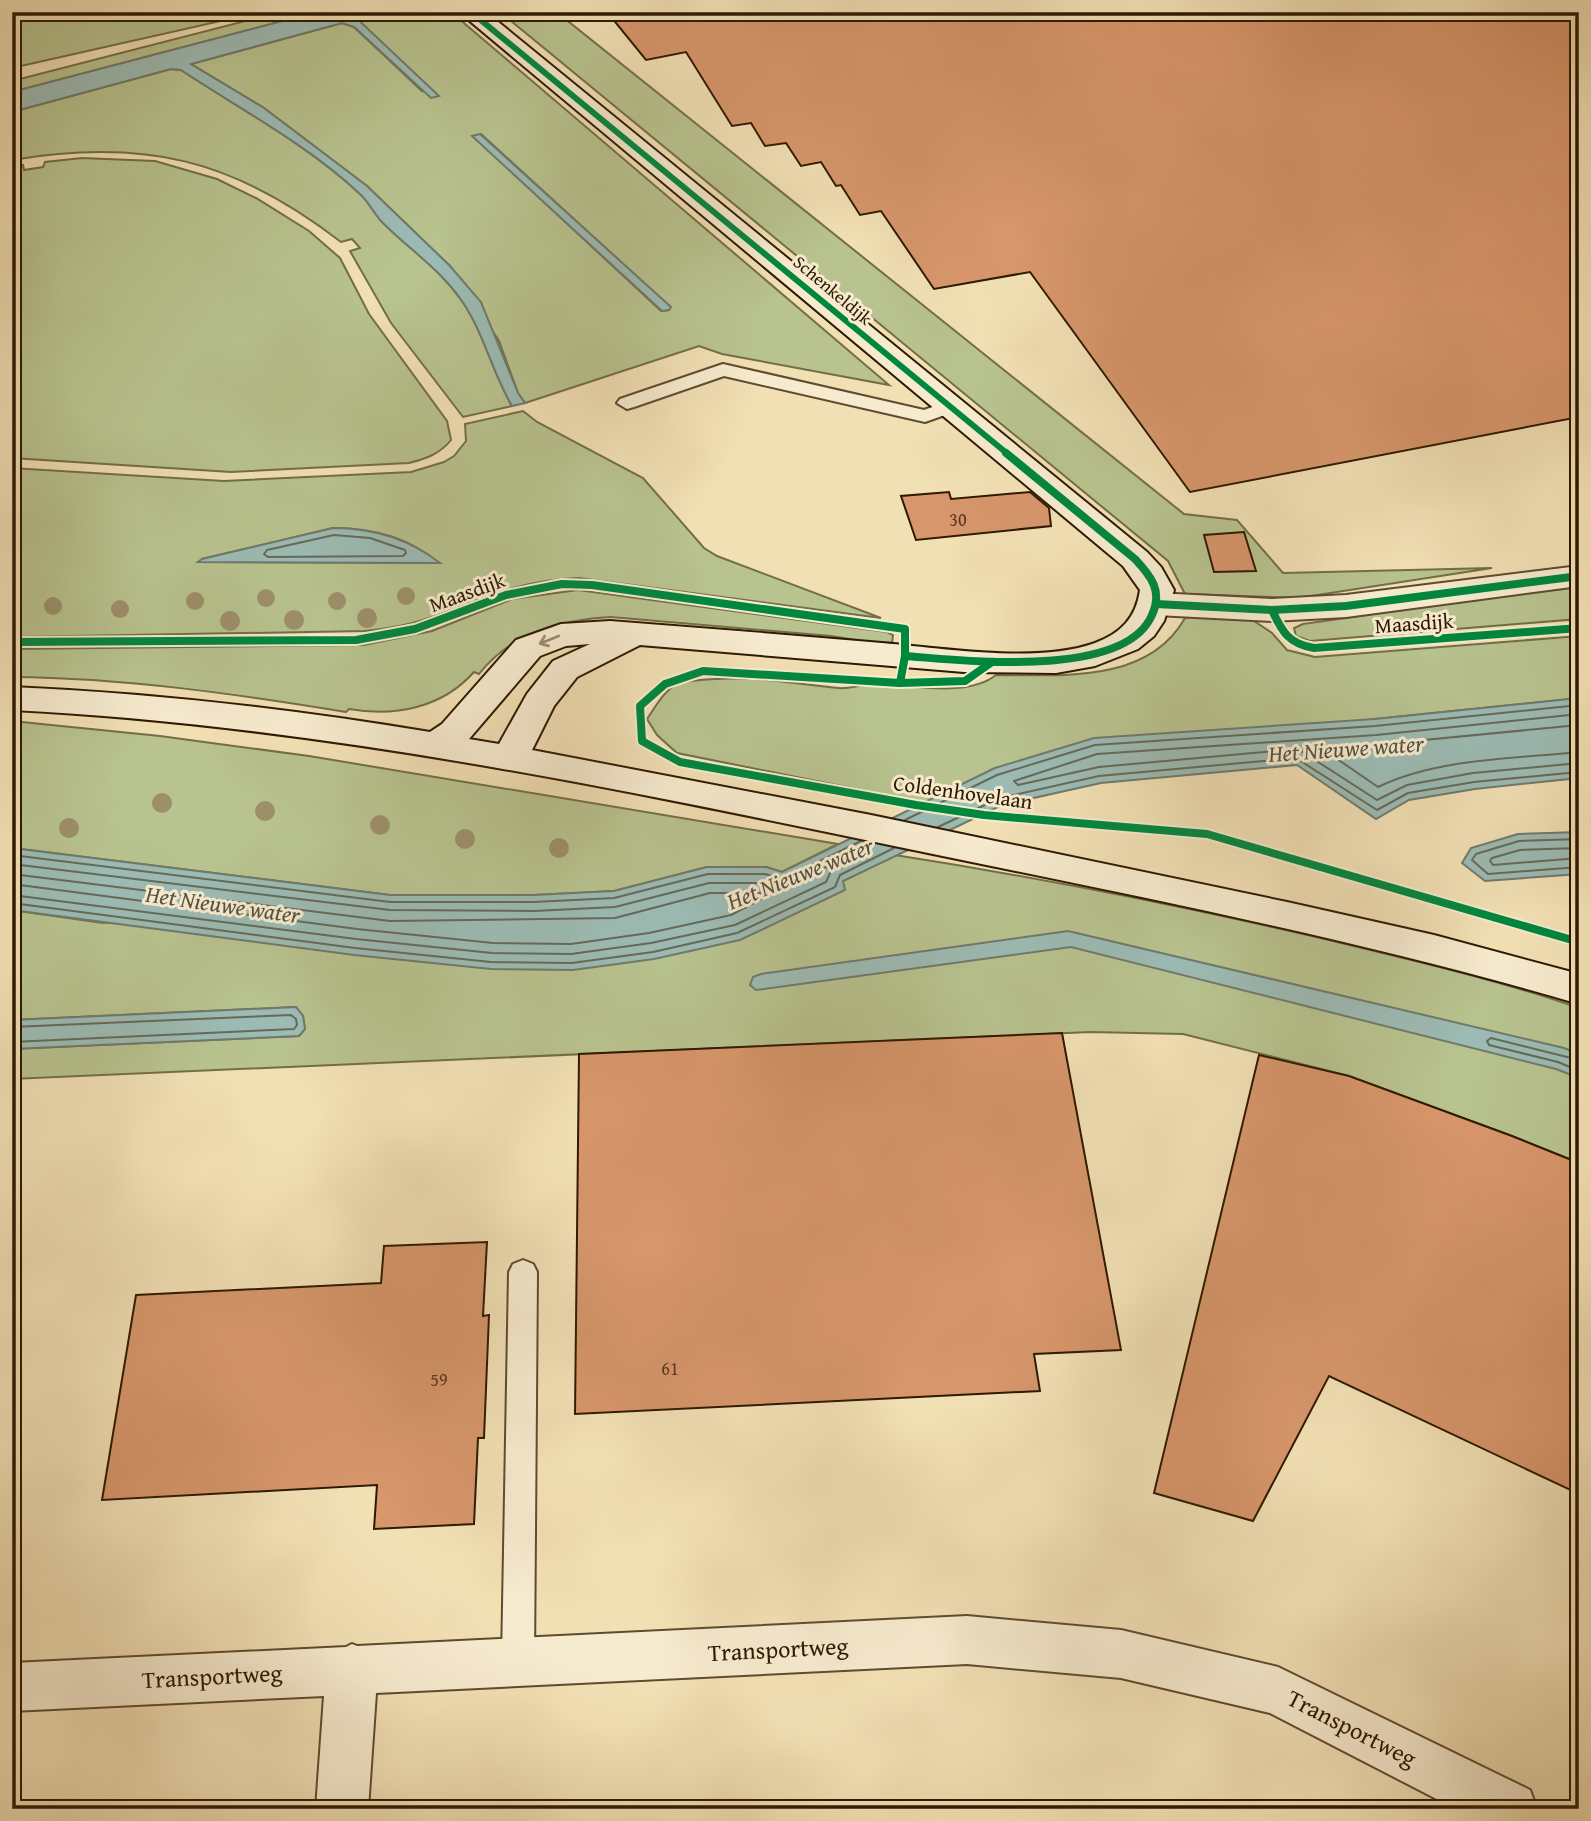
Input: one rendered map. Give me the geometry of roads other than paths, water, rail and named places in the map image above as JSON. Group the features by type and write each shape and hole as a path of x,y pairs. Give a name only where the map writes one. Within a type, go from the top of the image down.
{"street":[{"name":"Schenkeldijk","path":"471,12 1135,559 1149,574 1157,590 1156,604"},
{"name":"Maasdijk","path":"1156,604 1272,610 1346,606 1579,576"},
{"path":"439,743 455,733 528,648 561,635 610,632 992,662 1064,661 1105,652 1129,639 1149,621 1156,604"},
{"path":"510,759 539,702 565,669 592,654 641,635"},
{"path":"12,698 122,701 246,714 439,743 934,840 1367,933 1579,989"},
{"name":"Transportweg","path":"12,1687 352,1668 967,1640 1121,1654 1278,1691 1511,1809"},
{"path":"342,1809 352,1668"}],"lane":[{"path":"626,403 723,370 925,416 949,407"},
{"path":"518,1661 523,1272"}],"water":[{"path":"317,12 350,12 439,96 431,98 354,27 342,23 191,64 264,108 367,186 450,266 481,302 518,393 525,403 512,406 470,313 453,289 383,223 360,194 318,159 181,70 171,69 12,112 12,92"},
{"path":"480,134 671,307 669,310 662,311 472,136"},
{"path":"333,528 390,536 428,554 440,563 198,562 202,559"},
{"name":"Het Nieuwe water","path":"1579,698 1579,778 1475,789 1409,800 1376,819 1297,765 1101,783 1002,805 843,881 845,890 740,940 654,959 573,970 491,969 354,955 12,910 12,848 390,895 534,895 614,891 707,867 766,867 782,872 995,768 1094,738 1375,719"},
{"path":"1579,832 1579,874 1485,881 1462,863 1471,848 1518,834"},
{"path":"1068,931 1564,1048 1579,1054 1579,1078 1556,1069 1071,947 756,990 750,985 753,977 761,974"},
{"path":"296,1007 303,1016 305,1029 299,1036 12,1049 12,1020"}]}
